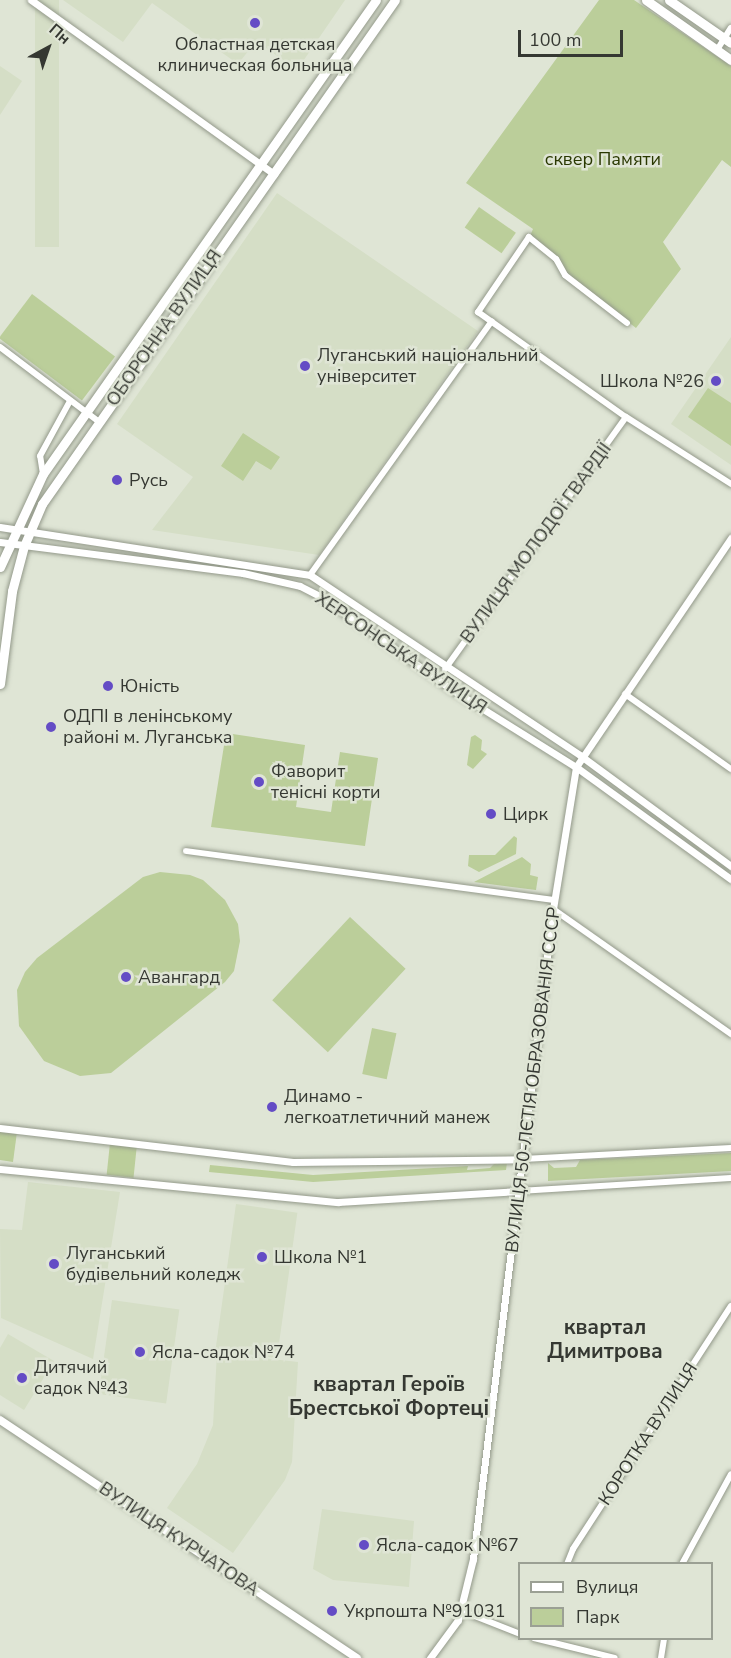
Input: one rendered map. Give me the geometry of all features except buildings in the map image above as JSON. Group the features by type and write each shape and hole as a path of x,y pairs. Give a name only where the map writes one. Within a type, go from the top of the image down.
{"main road":[{"name":"ОБОРОННА ВУЛИЦЯ","path":"0,567 4,543 15,530 43,474 376,0"},
{"name":"ОБОРОННА ВУЛИЦЯ","path":"0,684 12,591 24,546 42,504 395,0"},
{"path":"646,0 731,60"},
{"path":"669,0 727,41"},
{"name":"ВУЛИЦЯ КУРЧАТОВА","path":"0,1420 357,1658"}],"street":[{"path":"31,0 274,174"},
{"path":"717,50 727,41 731,28"},
{"path":"627,323 565,275 556,260 529,237 478,312 626,417 731,484"},
{"path":"310,575 492,321"},
{"path":"0,347 85,414 98,421"},
{"path":"43,474 40,456 70,401"},
{"name":"ВУЛИЦЯ МОЛОДОЇ ГВАРДІЇ","path":"445,669 626,417"},
{"name":"ХЕРСОНСЬКА ВУЛИЦЯ","path":"0,527 29,533 247,562 310,575 445,669 582,756 731,866"},
{"name":"ВУЛИЦЯ 50-ЛЄТІЯ ОБРАЗОВАНІЯ СССР","path":"430,1658 462,1611 473,1559 553,909 576,766 731,538"},
{"name":"ХЕРСОНСЬКА ВУЛИЦЯ","path":"4,543 243,573 300,586 322,597 452,688 576,766 731,879"},
{"path":"625,694 731,769"},
{"path":"186,851 555,900"},
{"path":"553,909 731,1034"},
{"path":"0,1128 293,1162 523,1159 731,1149"},
{"path":"0,1169 338,1202 731,1178"},
{"name":"КОРОТКА ВУЛИЦЯ","path":"567,1562 573,1549 731,1306"},
{"path":"683,1562 731,1474"},
{"path":"462,1611 518,1634"},
{"path":"542,1640 615,1658"},
{"path":"661,1658 664,1640"}],"shaded area":[{"path":"35,0 59,0 59,247 35,247"},
{"name":"Областная детская клиническая больница","path":"63,0 345,0 297,70 266,48 263,52 253,45 238,64 152,3 123,42"},
{"path":"0,66 22,81 0,115"},
{"name":"Луганський національний університет","path":"277,193 478,331 319,555 152,530 193,477 117,424"},
{"name":"Школа №26","path":"731,337 731,465 671,424"},
{"name":"Луганський будівельний коледж","path":"28,1182 120,1192 93,1359 1,1318 0,1229 22,1230"},
{"name":"Школа №1","path":"236,1204 297,1213 277,1358 216,1350"},
{"name":"Ясла-садок №74","path":"112,1300 179,1309 166,1404 99,1394"},
{"name":"Дитячий садок №43","path":"8,1334 54,1361 24,1410 0,1395 0,1348"},
{"path":"217,1353 298,1362 292,1462 285,1480 233,1553 167,1508 197,1464 213,1425"},
{"name":"Ясла-садок №67","path":"322,1509 414,1521 409,1587 333,1580 313,1569"}],"green space":[{"name":"сквер Памяти","path":"599,0 634,0 731,66 731,167 722,160 663,242 681,269 636,328 565,273 559,261 530,236 533,229 466,183"},
{"path":"479,207 516,233 502,253 465,227"},
{"path":"32,294 115,357 82,401 0,339"},
{"path":"708,388 731,403 731,446 688,417"},
{"path":"243,433 280,457 271,470 256,461 243,481 221,466"},
{"name":"Фаворит тенісні корти","path":"226,733 305,745 296,807 331,812 340,752 378,758 365,846 211,827"},
{"path":"475,735 482,740 481,750 487,754 473,769 467,765 471,737"},
{"path":"514,836 517,838 516,854 479,872 468,866 469,855 495,855"},
{"path":"522,857 531,864 530,875 538,877 536,890 474,882"},
{"name":"Авангард","path":"160,872 190,875 203,880 225,900 238,924 240,941 234,971 225,982 111,1073 80,1076 44,1061 19,1026 17,990 25,972 37,958 143,877"},
{"path":"350,917 406,969 328,1052 272,1000"},
{"path":"372,1028 396,1033 387,1079 362,1074"},
{"path":"0,1130 17,1132 13,1162 0,1160"},
{"path":"110,1143 137,1146 134,1178 107,1175"},
{"path":"731,1153 731,1171 548,1181 548,1163 554,1168 576,1167 580,1160"},
{"path":"495,1163 507,1163 506,1170 313,1182 209,1172 210,1165 313,1175 468,1166 467,1170 490,1168"}],"place":[{"name":"Областная детская клиническая больница","path":"255,23"},
{"name":"Луганський національний університет","path":"305,366"},
{"name":"Школа №26","path":"716,381"},
{"name":"Русь","path":"117,480"},
{"name":"Юність","path":"108,686"},
{"name":"ОДПІ в ленінському районі м. Луганська","path":"51,727"},
{"name":"Фаворит тенісні корти","path":"259,782"},
{"name":"Цирк","path":"491,814"},
{"name":"Авангард","path":"126,977"},
{"name":"Динамо - легкоатлетичний манеж","path":"272,1107"},
{"name":"Школа №1","path":"262,1257"},
{"name":"Луганський будівельний коледж","path":"54,1264"},
{"name":"Ясла-садок №74","path":"140,1352"},
{"name":"Дитячий садок №43","path":"22,1378"},
{"name":"Ясла-садок №67","path":"364,1545"},
{"name":"Укрпошта №91031","path":"332,1611"}],"district":[{"name":"квартал Димитрова","path":"605,1339"},
{"name":"квартал Героїв Брестської Фортеці","path":"389,1396"}]}
